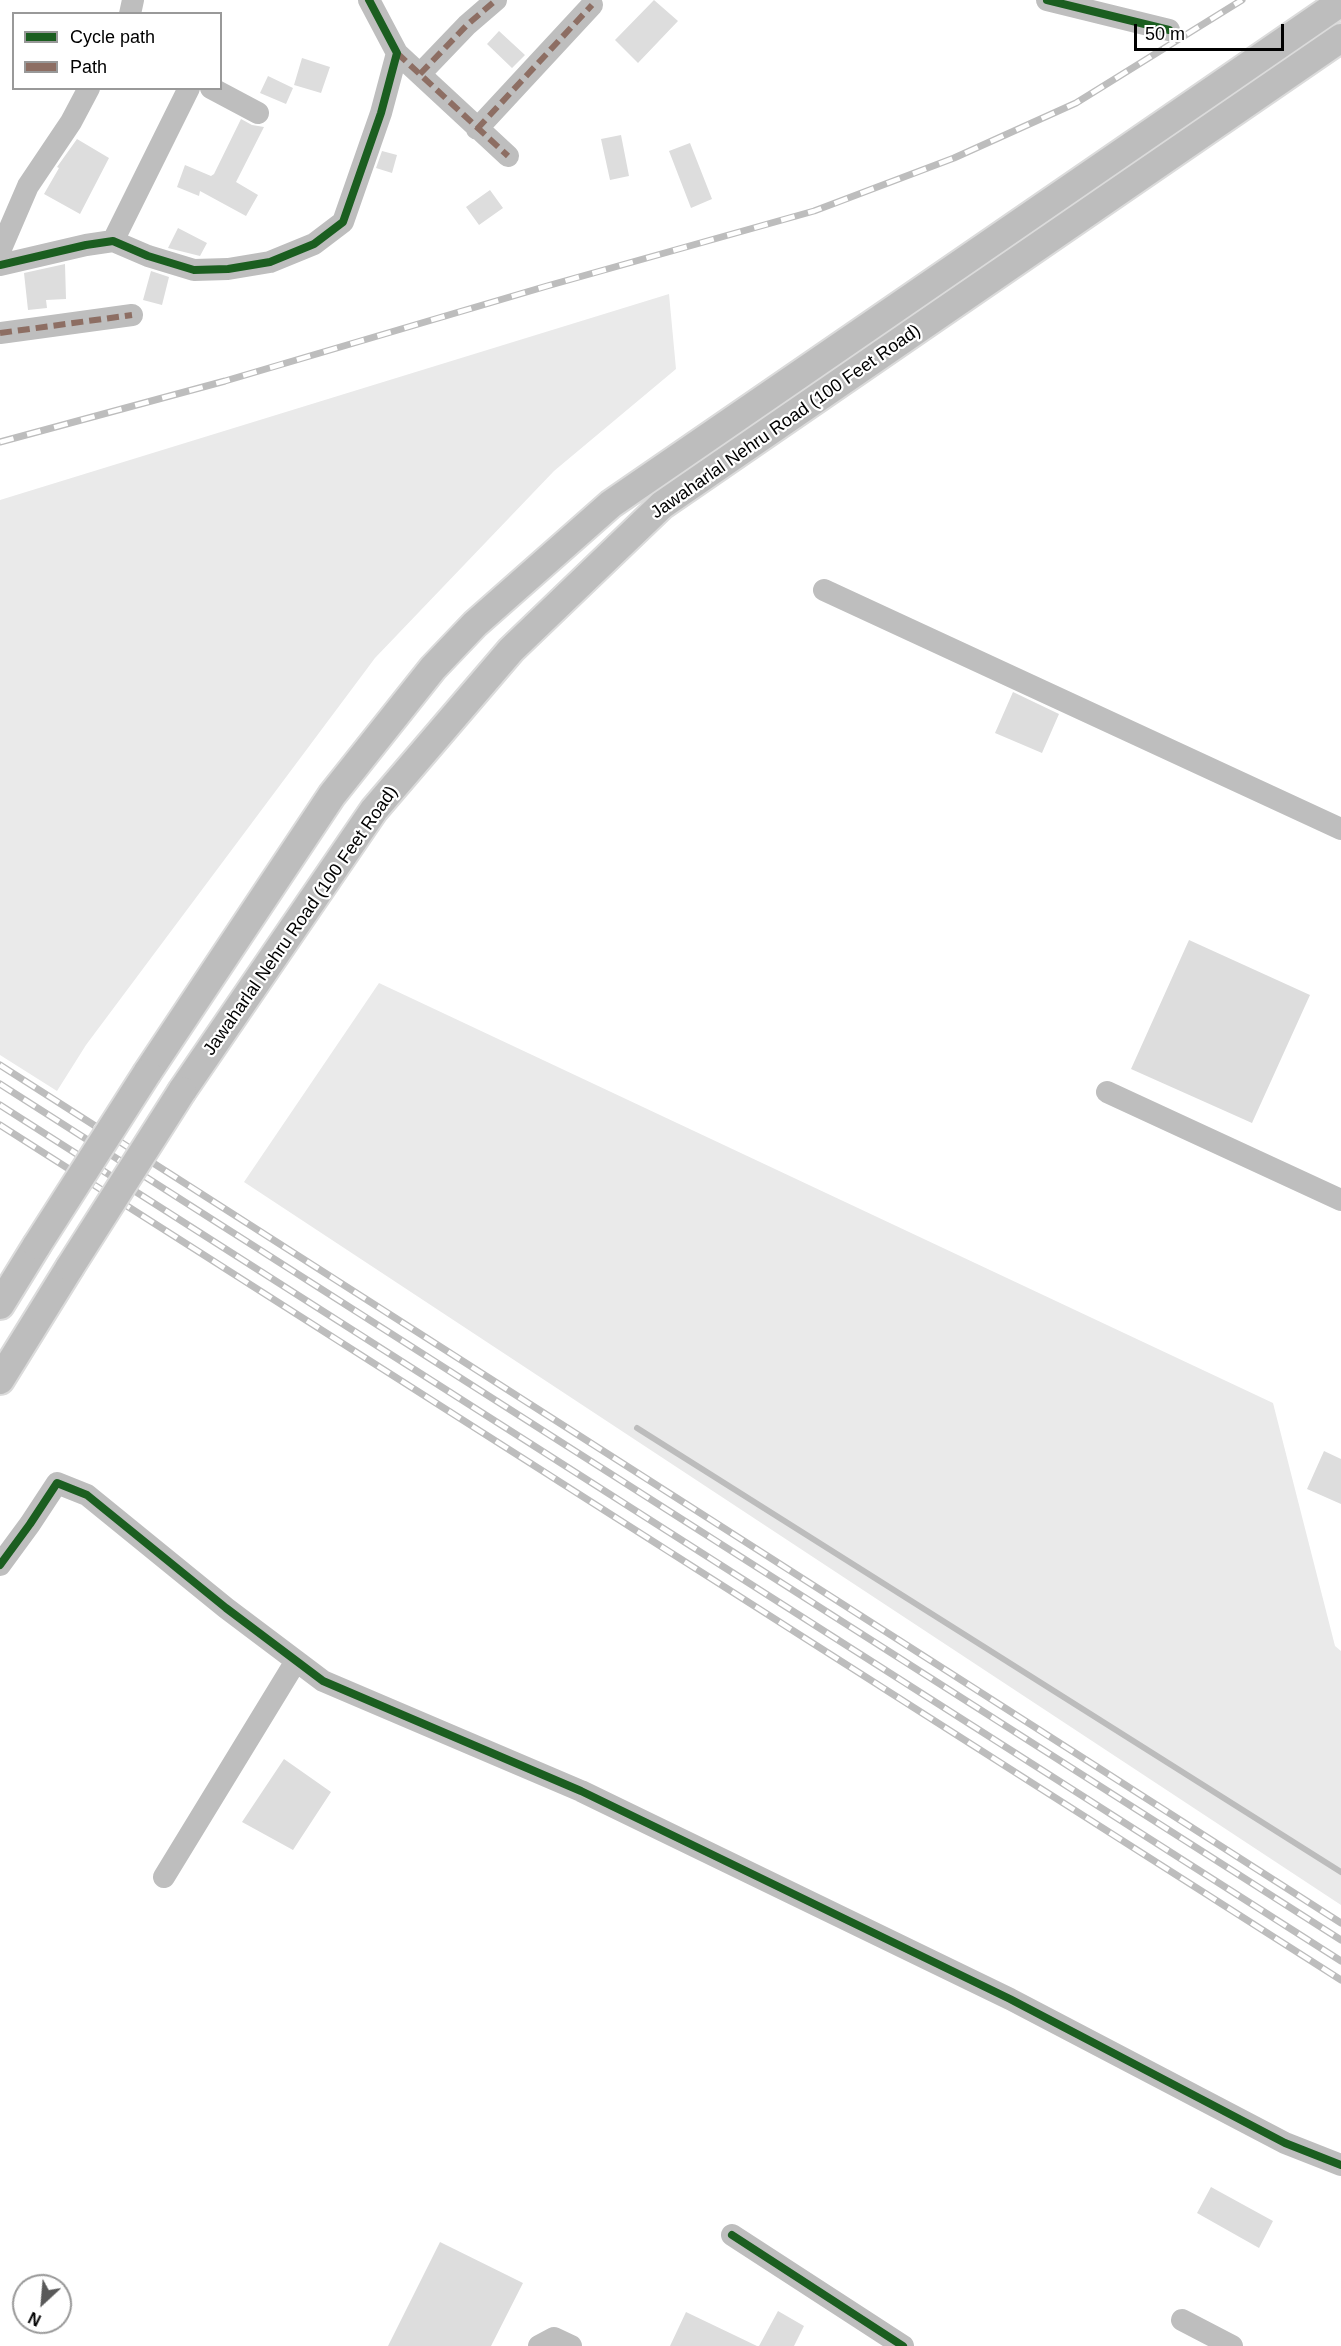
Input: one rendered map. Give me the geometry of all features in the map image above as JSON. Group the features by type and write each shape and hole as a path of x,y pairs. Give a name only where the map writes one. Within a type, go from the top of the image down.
{"main road":[{"name":"Jawaharlal Nehru Road (100 Feet Road)","path":"0,1305 147,1072 332,795 433,668 475,624 611,504 1341,2"},
{"name":"Jawaharlal Nehru Road (100 Feet Road)","path":"0,1380 182,1091 374,810 511,650 662,505 1341,38"}],"street":[{"path":"369,0 397,54 508,156"},
{"path":"420,74 467,25 496,0"},
{"path":"1047,0 1169,30"},
{"path":"477,129 592,5"},
{"path":"0,266 86,245 113,241 148,256 194,270 228,268 270,262 314,244 343,222 381,113 397,54"},
{"path":"0,251 28,186 71,122 88,90"},
{"path":"113,241 188,90"},
{"path":"215,90 258,113"},
{"path":"0,333 132,315"},
{"path":"824,590 1341,829"},
{"path":"1107,1092 1341,1200"},
{"path":"0,1565 57,1483 87,1495 226,1608 323,1681 581,1791 1010,1999 1285,2143 1341,2165"},
{"path":"164,1877 296,1661"},
{"path":"732,2235 903,2346"},
{"path":"1182,2320 1232,2346"},
{"path":"539,2346 554,2338 571,2346"}],"shaded area":[{"path":"669,294 676,369 554,471 375,658 86,1045 57,1091 0,1055 0,500"},
{"path":"379,983 1273,1403 1335,1646 1341,1651 1341,1905 244,1182"}],"building":[{"path":"654,0 678,21 638,63 615,40"},
{"path":"499,31 525,55 512,68 487,44"},
{"path":"302,58 330,67 321,93 294,85"},
{"path":"268,76 293,88 286,104 260,93"},
{"path":"241,119 252,125 264,127 236,182 258,195 246,216 200,191 199,196 177,187 185,165 211,176 214,174"},
{"path":"621,135 629,176 610,180 601,139"},
{"path":"77,139 109,158 80,214 44,194 59,168 57,167"},
{"path":"690,143 712,199 691,208 669,151"},
{"path":"382,151 397,155 392,173 376,168"},
{"path":"490,190 503,208 479,225 466,207"},
{"path":"178,228 207,243 200,256 168,248"},
{"path":"65,264 66,299 46,300 47,308 28,310 24,273"},
{"path":"151,271 169,277 162,305 143,300"},
{"path":"1013,692 1059,714 1042,753 995,733"},
{"path":"1189,940 1310,995 1252,1123 1131,1069"},
{"path":"1324,1451 1341,1459 1341,1504 1307,1489"},
{"path":"284,1759 331,1792 293,1850 242,1822"},
{"path":"1211,2187 1273,2221 1259,2248 1197,2213"},
{"path":"440,2242 523,2283 491,2346 388,2346"},
{"path":"778,2311 804,2326 794,2346 759,2346"},
{"path":"686,2312 757,2346 670,2346"}],"waterway":[{"path":"637,1428 1341,1872"}],"railway":[{"path":"0,442 225,381 547,286 814,211 954,158 1076,103 1242,0"},
{"path":"0,1065 1341,1923"},
{"path":"0,1084 1341,1940"},
{"path":"0,1105 1341,1961"},
{"path":"0,1125 1341,1980"}],"marked path":[{"path":"420,74 467,25 496,0"},
{"path":"477,129 592,5"},
{"path":"397,53 508,156"},
{"path":"0,333 132,315"}],"cycle path":[{"path":"0,265 113,241 148,256 194,270 228,269 270,262 314,244 343,222 381,113 397,53 369,0"},
{"path":"1047,0 1169,30"},
{"path":"0,1565 57,1483 87,1495 226,1608 323,1681 581,1791 1010,1999 1285,2143 1341,2165"},
{"path":"732,2235 903,2346"}]}
